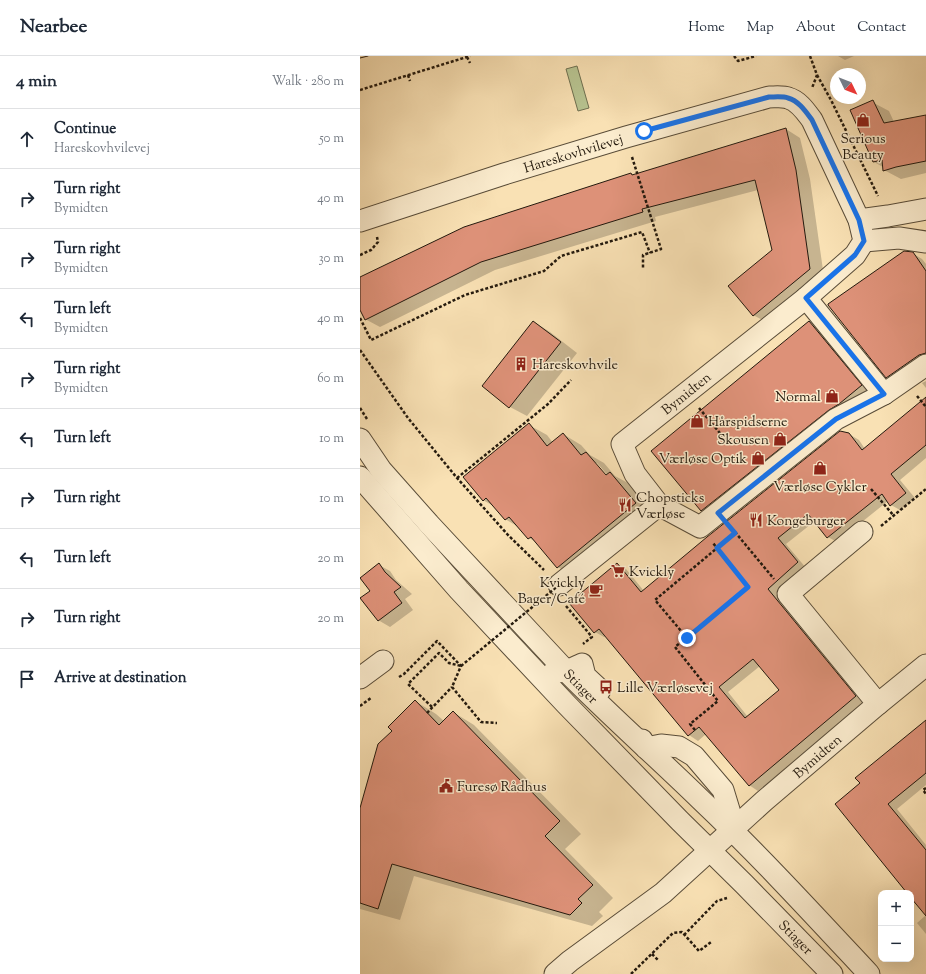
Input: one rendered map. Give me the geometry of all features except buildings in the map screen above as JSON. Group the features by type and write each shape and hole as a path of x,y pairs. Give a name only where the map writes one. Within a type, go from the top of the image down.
{"street":[{"name":"Hareskovhvilevej","path":"360,221 504,174 644,131 769,97 796,103"},
{"path":"796,103 812,120 859,220 864,241 899,238 926,242"},
{"path":"859,220 926,209"},
{"name":"Bymidten","path":"700,527 659,505 635,474 622,444 806,298 855,255 864,241"},
{"path":"806,298 884,394"},
{"path":"700,527 836,419 884,394 926,365"},
{"name":"Stiager","path":"360,439 381,470 424,518 574,668 588,694 701,800 818,919 869,974"},
{"name":"Stiager","path":"360,477 459,590 561,698 832,974"},
{"path":"559,585 659,505"},
{"path":"862,532 788,594 878,704"},
{"path":"459,590 489,606 547,668 556,672 574,668"},
{"name":"Bymidten","path":"709,850 758,806 926,665"},
{"name":"Stiager","path":"616,755 624,778 673,828 686,845 690,855 690,862 686,871"},
{"name":"Stiager","path":"758,806 752,827 759,841 816,899 818,919"},
{"path":"563,968 663,893 709,850"}],"path":[{"path":"360,90 469,56 470,63"},
{"path":"734,56 738,61 756,56"},
{"path":"810,56 817,74 888,216"},
{"path":"796,103 817,74"},
{"path":"408,75 410,81"},
{"path":"636,170 661,249 643,255 643,269"},
{"path":"360,318 371,340 465,295 544,271 561,256 642,232 650,253"},
{"path":"360,350 408,418 457,478 508,535 559,585 461,666 452,687 427,712"},
{"path":"457,478 548,404 571,380"},
{"path":"686,392 729,444"},
{"path":"872,489 894,516"},
{"path":"862,532 880,527 926,489"},
{"path":"718,513 788,594"},
{"path":"690,724 718,701 675,647 748,587 700,527"},
{"path":"687,638 655,600 735,533"},
{"path":"565,606 592,637 584,643"},
{"path":"398,678 404,674 437,641 461,666"},
{"path":"432,707 408,684 439,653 449,663 461,666"},
{"path":"452,687 481,722 497,723"},
{"path":"926,788 923,790 926,794"},
{"path":"684,935 717,901 731,897"},
{"path":"631,974 673,933 682,932 700,951 711,942"},
{"path":"652,954 658,960"}],"green space":[{"path":"577,66 589,108 578,111 566,69"}],"tram line":[{"path":"360,58 368,56"}],"place":[{"name":"Serious Beauty","path":"863,120"},
{"name":"Hareskovhvile","path":"521,364"},
{"name":"Normal","path":"832,396"},
{"name":"Hårspidserne","path":"697,421"},
{"name":"Skousen","path":"780,439"},
{"name":"Værløse Optik","path":"758,458"},
{"name":"Værløse Cykler","path":"820,468"},
{"name":"Chopsticks Værløse","path":"625,505"},
{"name":"Kongeburger","path":"756,520"},
{"name":"Kvickly","path":"618,571"},
{"name":"Kvickly Bager/Café","path":"596,590"},
{"name":"Lille Værløsevej","path":"606,687"},
{"name":"Furesø Rådhus","path":"446,786"}],"route":[{"path":"644,131 769,97 788,98 803,109 812,120 859,220 864,241 855,255 806,298 884,394 836,419 718,513 735,533 717,548 748,587 687,638"}]}
